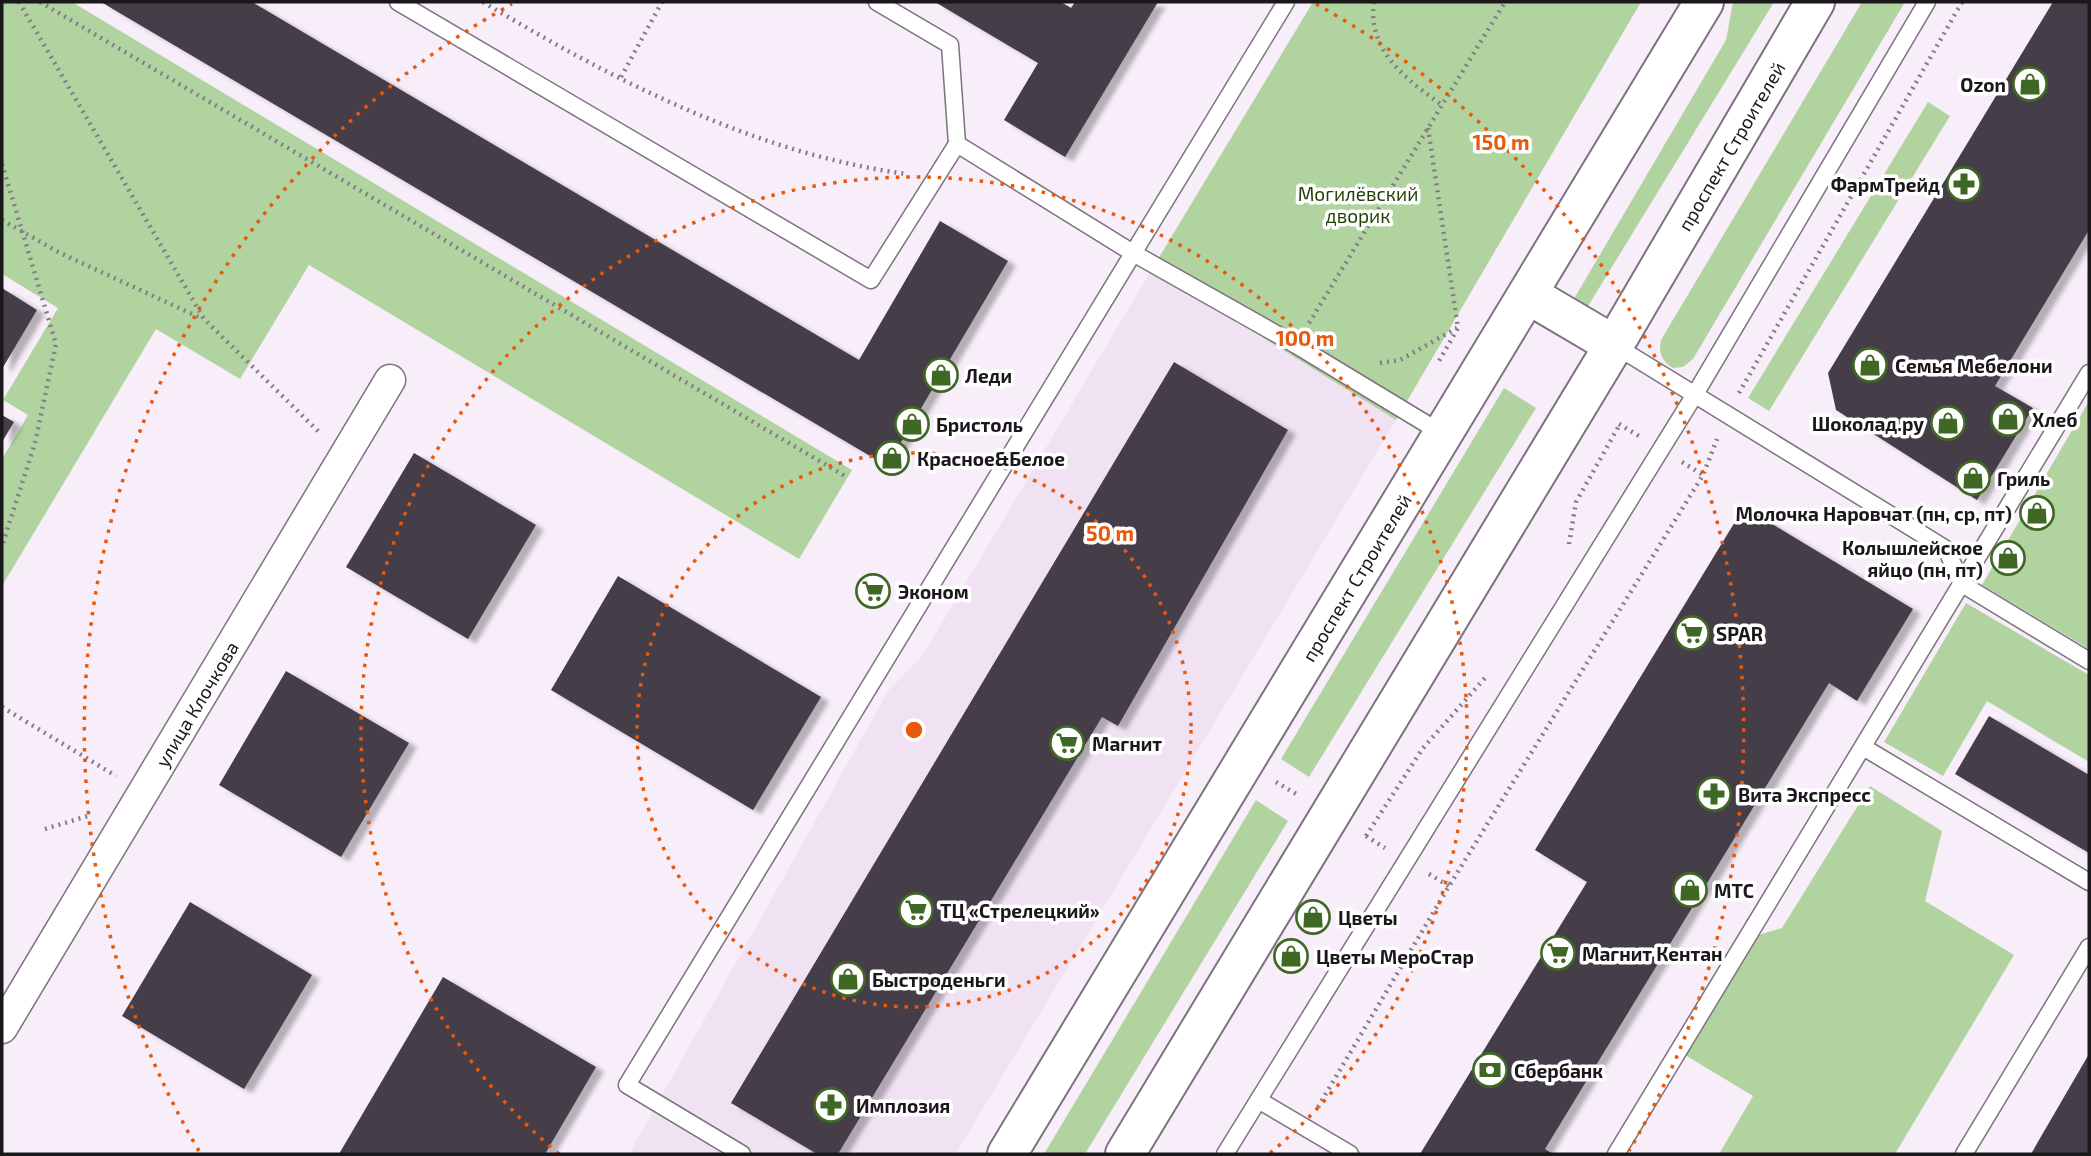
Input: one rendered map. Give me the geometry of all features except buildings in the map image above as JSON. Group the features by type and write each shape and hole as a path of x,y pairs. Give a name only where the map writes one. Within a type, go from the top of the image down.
{"main road":[{"name":"проспект Строителей","path":"1007,1154 1704,2"},
{"name":"проспект Строителей","path":"1125,1154 1614,345 1815,2"},
{"path":"1529,295 1614,345"}],"street":[{"name":"улица Клочкова","path":"2,1028 390,380"}],"lane":[{"path":"398,2 871,280 957,144 950,45 877,2"},
{"path":"742,1154 627,1085 1286,2"},
{"path":"1225,1154 1694,396 1927,2"},
{"path":"957,144 1133,253 1296,345 1443,435"},
{"path":"1614,345 1946,549 1962,584 2089,661"},
{"path":"1616,1154 2089,373"},
{"path":"1863,747 2089,882"},
{"path":"1964,1154 2089,947"},
{"path":"1260,1101 1350,1154"}],"path":[{"path":"19,2 204,319 344,456"},
{"path":"40,2 845,476"},
{"path":"484,2 655,95 751,135 864,168 936,177"},
{"path":"621,77 662,2"},
{"path":"1374,2 1378,39 1393,67 1442,105"},
{"path":"1296,345 1505,2"},
{"path":"1306,1128 1449,886 1703,475 1727,415 1962,2"},
{"path":"1338,370 1400,360 1458,328 1428,128"},
{"path":"2,164 56,344 35,443 2,546"},
{"path":"2,220 60,253 204,319"},
{"path":"1568,550 1576,502 1620,424"},
{"path":"1366,836 1423,748 1489,673"},
{"path":"2,707 144,793"},
{"path":"45,829 101,811"}],"shaded area":[{"path":"1152,269 1396,420 956,1154 629,1154 888,691 923,655"}],"green space":[{"path":"2,2 72,2 852,470 799,559 309,265 240,379 156,329 2,586 2,459 28,415 3,400 58,308 2,274"},
{"name":"Могилёвский дворик","path":"1313,2 1641,2 1396,420 1152,269"},
{"path":"1733,2 1774,2 1585,311 1571,304 1726,40"},
{"path":"1862,2 1905,2 1693,359 1683,367 1673,368 1662,356 1661,340"},
{"path":"1928,102 1950,116 1769,411 1748,398"},
{"path":"1504,388 1536,408 1309,777 1281,759"},
{"path":"2089,401 2089,649 1982,585"},
{"path":"1966,603 2089,675 2089,762 1987,701 1943,776 1884,742"},
{"path":"1870,786 1942,831 1925,901 2014,955 1895,1154 1719,1154 1753,1096 1685,1055 1755,936 1782,928"},
{"path":"1256,800 1288,821 1085,1154 1044,1154"}],"place":[{"name":"Ozon","path":"2030,84"},
{"name":"ФармТрейд","path":"1964,184"},
{"name":"Семья Мебелони","path":"1870,365"},
{"name":"Леди","path":"941,375"},
{"name":"Хлеб","path":"2008,419"},
{"name":"Шоколад.ру","path":"1948,423"},
{"name":"Бристоль","path":"912,424"},
{"name":"Красное&Белое","path":"892,458"},
{"name":"Гриль","path":"1973,478"},
{"name":"Молочка Наровчат (пн, ср, пт)","path":"2037,513"},
{"name":"Колышлейское яйцо (пн, пт)","path":"2008,558"},
{"name":"Эконом","path":"873,591"},
{"name":"SPAR","path":"1692,633"},
{"name":"Магнит","path":"1067,743"},
{"name":"Вита Экспресс","path":"1714,794"},
{"name":"МТС","path":"1690,890"},
{"name":"ТЦ «Стрелецкий»","path":"916,910"},
{"name":"Цветы","path":"1313,917"},
{"name":"Магнит Кентан","path":"1558,953"},
{"name":"Цветы МероСтар","path":"1291,956"},
{"name":"Быстроденьги","path":"848,979"},
{"name":"Сбербанк","path":"1490,1070"},
{"name":"Имплозия","path":"831,1105"}]}
